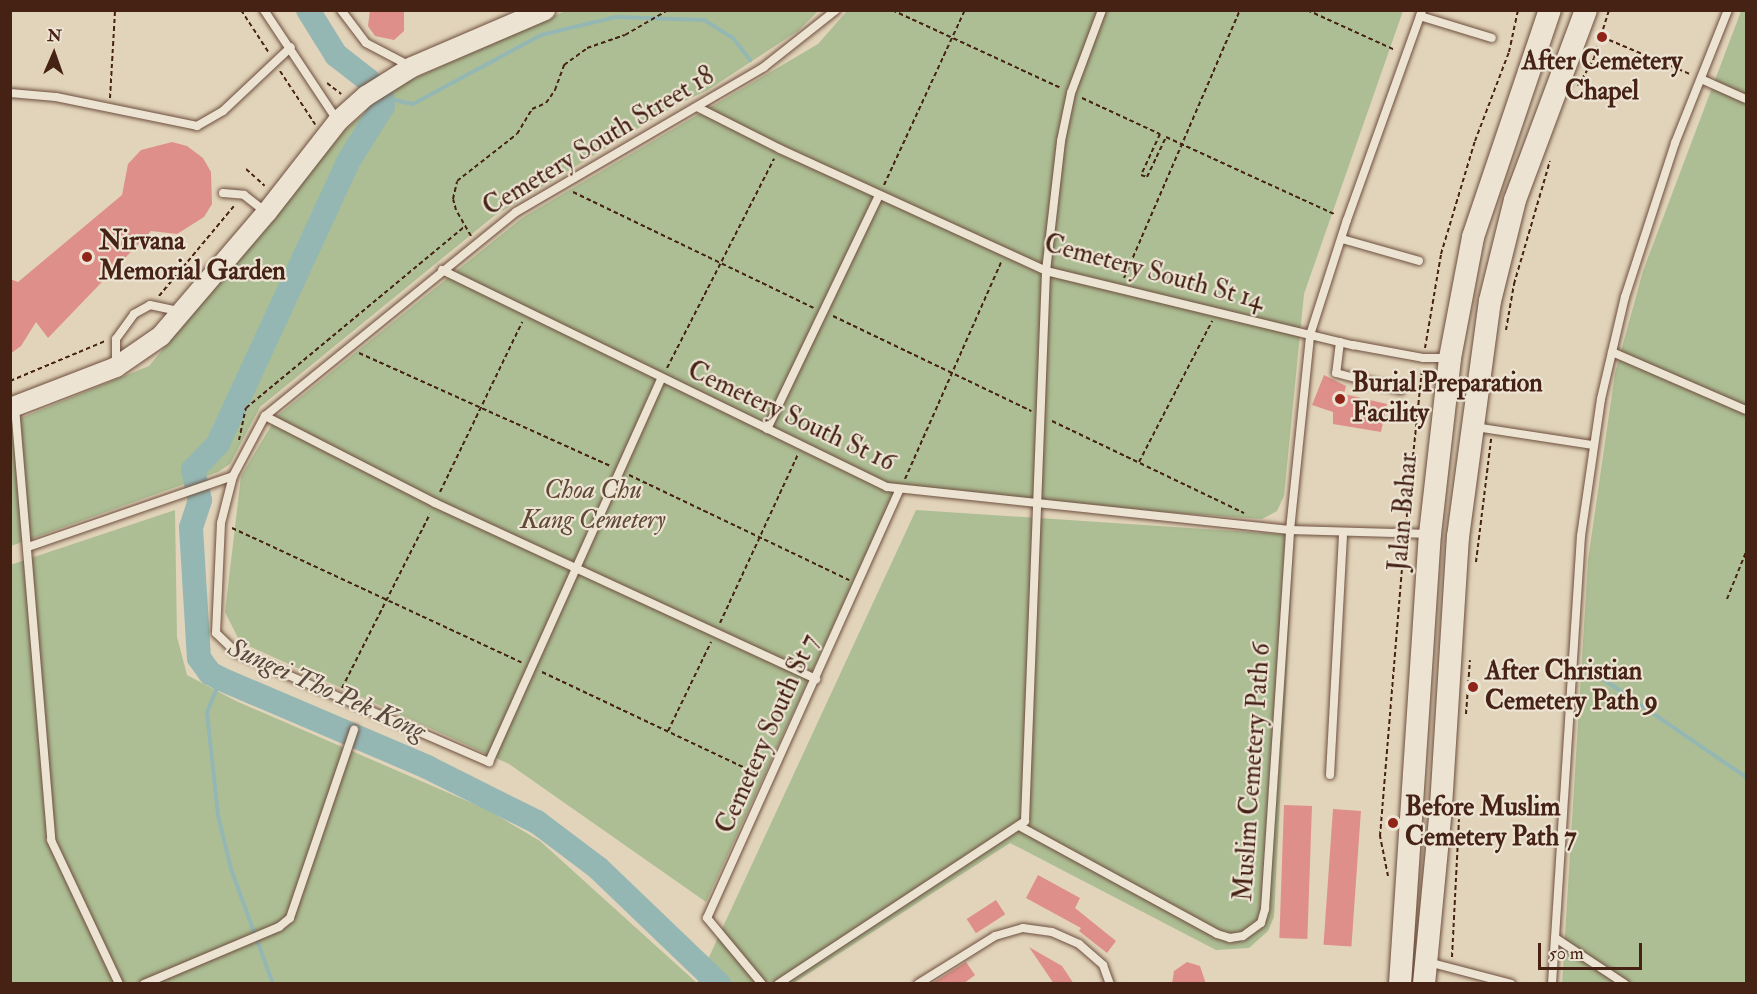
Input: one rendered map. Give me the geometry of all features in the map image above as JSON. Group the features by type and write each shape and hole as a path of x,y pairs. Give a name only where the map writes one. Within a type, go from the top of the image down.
{"main road":[{"name":"Jalan Bahar","path":"1400,984 1430,534 1450,358 1473,237 1550,10"},
{"path":"1426,973 1450,807 1458,537 1482,428 1500,248 1528,161 1586,10"},
{"path":"1411,818 1425,800 1450,807"}],"street":[{"path":"13,407 116,368 161,336 179,311 273,205 338,121 383,83 412,67 545,10"}],"lane":[{"path":"264,10 291,47 338,121"},
{"path":"341,10 366,43 412,67"},
{"name":"Cemetery South Street 18","path":"530,666 489,762 237,653 216,633 221,523 232,476 265,416 476,243 559,186 764,67 836,10"},
{"path":"778,984 1021,827 1025,821 1039,505 1046,271 1058,158 1071,93 1102,10"},
{"path":"1552,984 1557,939 1581,536 1593,445 1612,352 1661,187 1728,10"},
{"path":"1421,13 1492,38"},
{"name":"Muslim Cemetery Path 6","path":"1021,827 1217,934 1230,938 1243,936 1261,922 1265,909 1290,530 1310,335 1347,220 1421,13"},
{"path":"10,93 110,107 182,125 203,124 224,111 291,47"},
{"path":"1701,79 1746,99"},
{"name":"Cemetery South St 14","path":"697,107 780,149 1046,271 1119,291 1340,342 1424,358 1450,358"},
{"path":"223,193 244,195 273,205"},
{"path":"767,429 879,195"},
{"path":"1342,239 1419,261"},
{"name":"Cemetery South St 16","path":"442,270 661,380 887,487 1290,530 1343,534 1430,534"},
{"path":"116,368 117,336 134,314 148,306 160,305 179,311"},
{"path":"1340,342 1336,373 1401,390"},
{"path":"1612,352 1746,410"},
{"path":"530,666 661,380"},
{"path":"13,407 28,547 37,701 51,840 119,984"},
{"path":"265,416 574,568 816,679"},
{"path":"1482,428 1593,445"},
{"path":"28,547 232,476"},
{"name":"Cemetery South St 7","path":"762,984 707,918 900,489"},
{"path":"1329,775 1343,534"},
{"path":"144,984 256,937 290,918 354,729"},
{"path":"918,984 994,936 1023,928 1052,932 1079,944 1103,965 1110,984"},
{"path":"1557,939 1625,984"},
{"path":"1426,973 1451,968 1510,984"}],"path":[{"path":"110,107 115,10"},
{"path":"241,10 324,139"},
{"path":"476,243 453,200 457,181 517,134 532,109 546,103 555,90 564,65 587,48 650,23 668,10"},
{"path":"892,10 1160,134 1141,175 1147,177 1166,137 1347,220"},
{"path":"879,195 965,10"},
{"path":"1119,291 1240,10"},
{"path":"1307,10 1405,55"},
{"path":"1574,95 1602,37 1609,10"},
{"path":"1602,37 1701,79"},
{"path":"661,380 719,262 780,149"},
{"path":"1504,339 1514,284 1554,150"},
{"path":"246,169 273,205"},
{"path":"559,186 823,312"},
{"path":"148,306 244,195"},
{"path":"238,466 239,429 246,408 465,226"},
{"path":"900,489 1006,252"},
{"path":"1139,462 1216,313"},
{"path":"10,381 117,336"},
{"path":"348,348 762,536 858,585"},
{"path":"1474,573 1482,428"},
{"path":"668,731 762,536 801,446"},
{"path":"221,523 770,780"},
{"path":"1726,598 1746,552"},
{"path":"1466,717 1470,653"},
{"path":"1450,807 1451,968"}],"green space":[{"path":"565,11 818,11 798,31 708,90 676,105 494,216 260,407 230,464 218,472 11,546 11,422 149,366 343,132 393,88"},
{"name":"Choa Chu Kang Cemetery","path":"847,11 1403,11 1304,294 1284,496 1277,511 1262,519 1066,505 898,485 706,902 509,764 240,642 225,612 241,476 277,416 522,218 818,44"},
{"path":"1741,11 1746,11 1746,983 1562,984 1588,560 1615,373 1643,271"},
{"path":"175,510 177,637 187,675 236,701 488,810 540,841 697,983 916,510 1294,535 1274,917 1268,931 1249,948 1216,950 1010,843 794,983 11,984 10,565"}],"building":[{"path":"370,10 404,10 404,31 394,40 375,36 368,26"},
{"path":"172,142 187,146 203,158 211,172 212,204 204,217 177,234 151,231 48,338 36,322 21,346 10,354 10,279 18,282 122,195 128,164 141,150"},
{"name":"Burial Preparation Facility","path":"1324,375 1346,386 1344,394 1387,404 1381,432 1333,424 1333,412 1312,405"},
{"path":"1284,805 1312,806 1307,939 1279,938"},
{"path":"1333,809 1361,811 1351,947 1324,945"},
{"path":"1038,875 1080,898 1075,908 1116,941 1107,953 1079,931 1081,928 1026,898"},
{"path":"996,900 1005,914 976,933 967,919"},
{"path":"1029,947 1062,966 1074,984 1054,984"},
{"path":"966,962 975,975 963,984 931,984"},
{"path":"1187,962 1200,966 1206,984 1172,984 1174,971"}],"waterway":[{"name":"Sungei Tho Pek Kong","path":"308,10 336,55 368,80 382,97 383,106 349,160 218,444 193,470 200,500 191,528 199,658 210,673 221,679 427,767 537,822 598,868 719,984"},
{"name":"Sungei Tho Pek Kong","path":"382,97 413,104 541,35 616,17 704,20 733,38 750,60"},
{"path":"1591,671 1746,777"},
{"path":"221,679 207,712 218,815 231,869 273,984"}],"place":[{"name":"After Cemetery Chapel","path":"1602,37"},
{"name":"Nirvana Memorial Garden","path":"87,257"},
{"name":"Burial Preparation Facility","path":"1340,399"},
{"name":"After Christian Cemetery Path 9","path":"1473,687"},
{"name":"Before Muslim Cemetery Path 7","path":"1393,823"}]}
